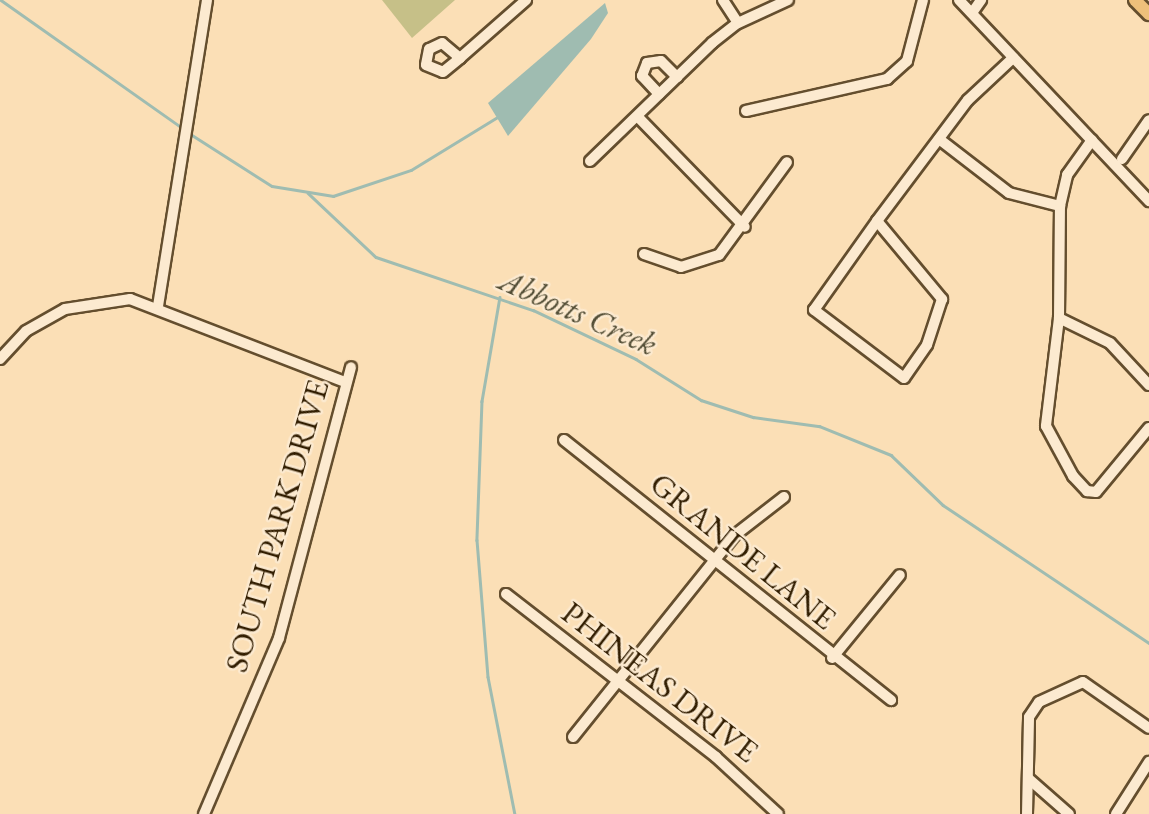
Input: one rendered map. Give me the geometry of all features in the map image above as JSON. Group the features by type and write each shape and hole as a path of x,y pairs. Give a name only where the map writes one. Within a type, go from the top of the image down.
{"main road":[{"path":"1135,0 1149,14"}],"street":[{"path":"158,306 207,0"},
{"path":"460,58 526,0"},
{"path":"723,0 737,23"},
{"path":"590,161 737,23 788,0"},
{"path":"746,111 887,79 907,61 923,0"},
{"path":"959,0 1149,201"},
{"path":"972,13 981,0"},
{"path":"877,221 942,299 927,345 904,378 814,310 877,221 939,139 1013,58"},
{"path":"659,94 642,76 647,63 661,61 677,77"},
{"path":"638,117 744,227"},
{"path":"1122,159 1149,120"},
{"path":"939,139 1009,193 1060,206"},
{"path":"1092,140 1067,175 1060,206 1059,318 1046,432 1087,491 1096,492 1149,428"},
{"path":"644,254 681,267 701,265 744,227 787,162"},
{"path":"0,359 26,331 65,309 109,299 158,306 345,382"},
{"path":"1059,318 1110,343 1149,385"},
{"name":"SOUTH PARK DRIVE","path":"204,814 279,638 351,367"},
{"name":"GRANDE LANE","path":"564,439 712,562 891,700"},
{"path":"573,737 620,682 735,535 784,497"},
{"path":"832,657 900,575"},
{"name":"PHINEAS DRIVE","path":"506,594 620,682 778,814"},
{"path":"1027,814 1032,708 1083,682 1149,727"},
{"path":"1116,814 1149,762"},
{"path":"1029,779 1069,814"}],"shaded area":[{"path":"382,0 455,0 412,38"},
{"path":"605,3 608,13 591,39 508,136 488,103"}],"waterway":[{"name":"Abbotts Creek","path":"1,0 184,129"},
{"path":"189,133 272,186 333,196 411,170 496,118"},
{"name":"Abbotts Creek","path":"308,193 376,257 533,310 636,359 701,400 753,417 819,426 891,455 943,505 1149,643"},
{"path":"500,297 482,401 477,540 488,677 515,814"}]}
